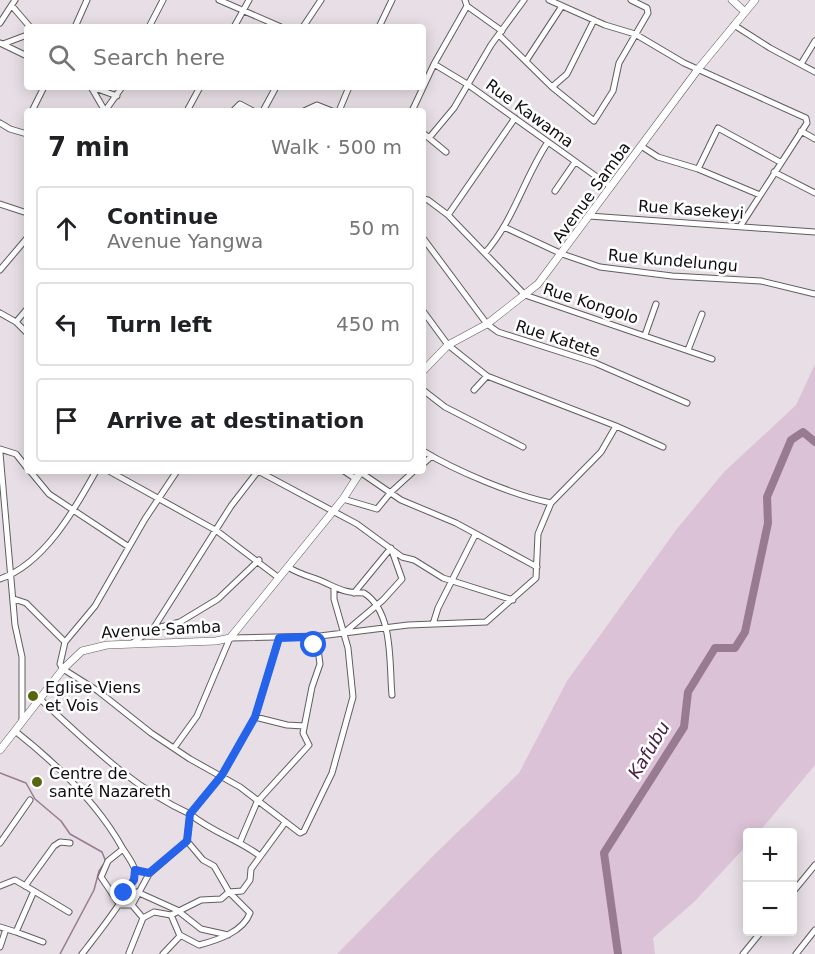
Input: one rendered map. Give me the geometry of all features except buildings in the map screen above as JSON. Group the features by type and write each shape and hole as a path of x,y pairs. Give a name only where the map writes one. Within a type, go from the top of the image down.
{"street":[{"path":"76,24 87,0"},
{"path":"151,24 163,0"},
{"path":"219,0 274,24"},
{"path":"236,24 249,0"},
{"path":"305,24 321,0"},
{"path":"380,24 392,0"},
{"path":"429,138 454,108 500,33 524,0"},
{"path":"551,0 594,20 635,34 684,63 806,118 807,123 741,225"},
{"path":"426,82 466,3 500,33 552,87 592,120 597,120 613,91 619,63 649,10 631,0"},
{"path":"732,0 745,12"},
{"name":"Avenue Samba","path":"426,367 448,345 487,324 525,295 562,254 699,68 755,0"},
{"path":"0,22 13,3 28,24"},
{"path":"526,61 562,6"},
{"path":"552,87 567,74 594,20"},
{"path":"734,25 770,48 815,72"},
{"path":"2,44 24,36"},
{"path":"801,64 815,41"},
{"path":"2,44 24,55"},
{"name":"Rue Kawama","path":"435,63 611,187"},
{"path":"34,108 42,90"},
{"path":"93,90 103,108"},
{"path":"100,90 117,96"},
{"path":"107,108 120,90"},
{"path":"190,108 198,90"},
{"path":"265,108 274,90"},
{"path":"340,108 348,90"},
{"path":"413,108 422,90"},
{"path":"310,108 317,105 324,108"},
{"path":"448,215 515,118"},
{"path":"0,123 24,133"},
{"path":"698,169 718,128 780,162"},
{"path":"801,131 815,139"},
{"path":"426,136 446,152"},
{"path":"485,253 504,227 531,169 548,142"},
{"path":"641,146 658,157 698,169 760,195"},
{"path":"555,191 575,162"},
{"path":"774,172 815,193"},
{"name":"Rue Kongolo","path":"426,200 448,215 525,295 712,359"},
{"path":"0,204 24,212"},
{"name":"Rue Kasekeyi","path":"589,216 815,232"},
{"name":"Rue Kundelungu","path":"504,227 562,254 611,269 775,284 815,294"},
{"path":"0,270 24,242"},
{"name":"Rue Katete","path":"426,242 487,324 513,338 595,363 687,403"},
{"path":"645,335 656,304"},
{"path":"0,313 16,322 24,330"},
{"path":"16,322 24,313"},
{"path":"688,350 702,314"},
{"path":"426,315 448,345 487,376 616,426 663,447"},
{"path":"474,390 487,376"},
{"path":"426,392 445,407 523,447"},
{"path":"174,748 197,716 230,638 307,637 385,628 486,622 536,578 539,526 551,503 601,452 616,426"},
{"path":"22,721 22,657 15,625 14,599 3,522 0,451 16,454 24,464"},
{"path":"426,453 529,499 551,503"},
{"path":"426,461 432,456"},
{"path":"32,474 50,494 129,548"},
{"path":"0,579 11,575 57,534 94,474"},
{"path":"115,474 217,531 259,560 279,578"},
{"path":"175,474 95,606 65,642 60,658 63,669 98,691 174,748 200,765 222,775 296,832 304,831 332,773 353,697 345,632 334,599 334,590"},
{"path":"153,629 237,497 256,474"},
{"path":"263,474 332,513 357,524 402,556 453,581 513,600"},
{"path":"359,474 401,500 456,523 537,567"},
{"name":"Avenue Samba","path":"0,750 63,669 74,657 92,646 216,641 230,638 332,513 359,474"},
{"path":"343,499 378,509 391,492 411,474"},
{"path":"433,624 476,535"},
{"path":"354,593 391,548"},
{"path":"345,632 376,605 403,576 391,548"},
{"path":"130,644 153,629 180,622 218,599 259,560"},
{"path":"288,567 303,577 316,579 334,590 364,593 376,605 385,628 392,695"},
{"path":"14,599 26,603 65,642"},
{"path":"240,842 257,802 308,748 309,745 303,733 312,687 320,664 318,649 320,636"},
{"path":"307,637 318,649"},
{"path":"132,905 149,873 187,841 190,814 222,775 255,717 279,638"},
{"path":"40,699 125,774 163,801 190,814 206,827 233,842 240,842 260,856"},
{"path":"255,717 287,725 304,726"},
{"path":"15,731 48,757 85,796 123,849 135,870 134,880 124,893 120,905 82,954"},
{"path":"0,843 30,800"},
{"path":"129,953 143,918 154,912 171,915 201,900 218,900 229,892 245,890 251,869 284,824"},
{"path":"171,915 180,935 199,945 228,935 250,915 249,910 229,892 214,866 203,860 187,841"},
{"path":"25,886 54,846 60,842 70,843"},
{"path":"120,905 101,877 108,861 123,849"},
{"path":"797,887 815,865"},
{"path":"135,870 149,873"},
{"path":"0,886 15,880 69,912"},
{"path":"16,932 34,891"},
{"path":"137,892 177,910 201,929 228,935"},
{"path":"120,905 132,905 143,918"},
{"path":"0,947 3,928 43,942"},
{"path":"796,954 815,930"},
{"path":"163,954 180,935"},
{"path":"743,954 758,936"}],"shaded area":[{"path":"815,364 815,765 762,828 743,828 743,849 695,901 653,938 655,954 337,954 437,852 519,773 567,681 676,530 724,472 796,405"}],"waterway":[{"name":"Kafubu","path":"618,954 604,853 684,727 688,692 715,648 735,648 745,632 768,523 767,497 791,440 803,432 815,442"},
{"path":"0,773 26,783 35,799 61,821 70,834 102,852 106,862"},
{"path":"60,954 94,890 103,865"}],"place":[{"name":"Eglise Viens et Vois","path":"33,696"},
{"name":"Centre de santé Nazareth","path":"37,782"}],"route":[{"path":"124,893 134,880 135,870 149,873 187,841 189,816 193,808 222,775 255,717 279,638 307,637 314,645"}]}
